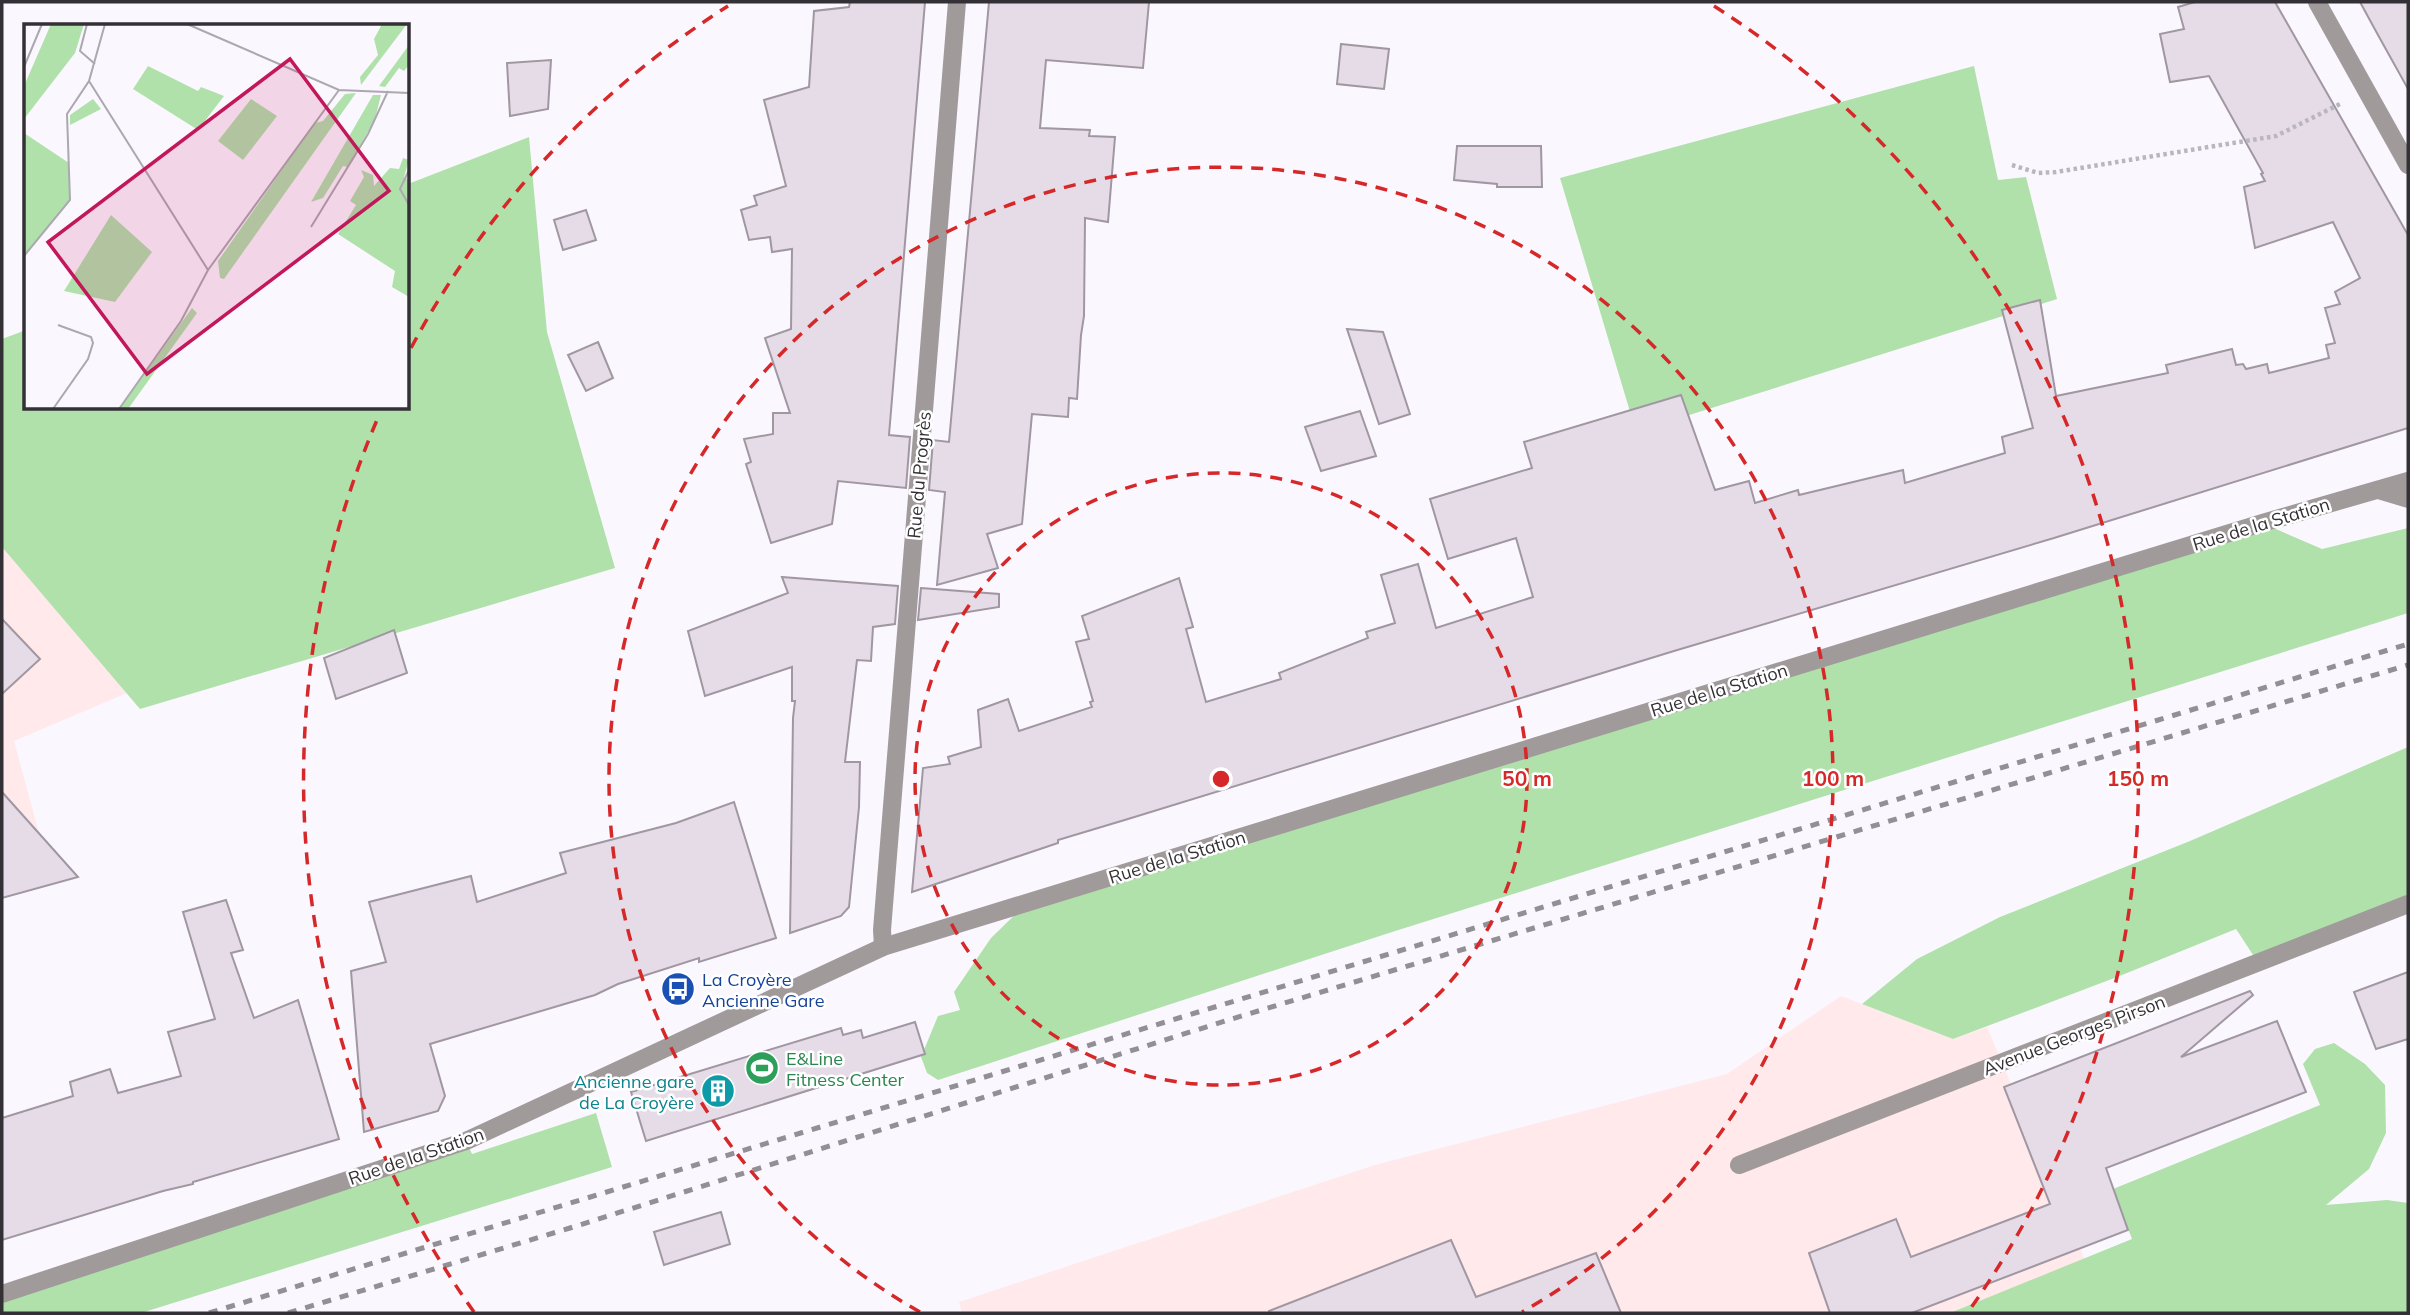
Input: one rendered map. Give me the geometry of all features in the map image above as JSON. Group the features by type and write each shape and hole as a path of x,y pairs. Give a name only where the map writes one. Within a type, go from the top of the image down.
{"street":[{"name":"Rue du Progrès","path":"883,947 884,902 957,2"},
{"path":"2317,2 2408,165"},
{"name":"Rue de la Station","path":"2,1294 466,1141 883,947 2248,527 2408,481"},
{"path":"2378,489 2408,499"},
{"name":"Avenue Georges Pirson","path":"1740,1165 2408,904"}],"path":[{"path":"2012,166 2038,173 2056,172 2276,136 2312,120 2365,89"}],"shaded area":[{"path":"2,547 127,693 14,741 40,837 2,875"},
{"path":"1841,996 1953,1039 1987,1027 2085,1260 1950,1313 962,1313 959,1302 1375,1165 1727,1074"}],"green space":[{"path":"1974,66 1998,180 2026,177 2057,299 1683,417 1631,415 1560,178"},
{"path":"529,137 547,332 615,568 140,709 2,547 2,339 24,331 24,410 410,410 410,183"},
{"path":"2262,523 2322,549 2408,528 2408,613 1392,932 938,1080 927,1073 921,1057 938,1016 960,1010 954,992 991,938 1027,903"},
{"path":"2408,747 2408,904 2259,964 2236,929 1953,1039 1862,1004 1917,959 2000,917 2190,841"},
{"path":"2334,1043 2365,1064 2385,1085 2386,1133 2369,1169 2326,1205 2387,1200 2408,1203 2408,1313 1950,1313 2132,1239 2113,1189 2320,1105 2303,1064 2315,1049"},
{"path":"596,1113 612,1167 141,1313 2,1313 2,1294 466,1141 472,1154"}],"building":[{"path":"850,2 925,2 889,435 910,437 906,488 838,481 832,524 771,543 746,464 751,462 744,439 773,434 773,413 790,413 765,338 791,329 792,249 772,252 770,237 749,240 741,210 757,205 754,196 786,186 764,100 809,87 814,11 849,7"},
{"path":"989,2 1149,2 1143,68 1046,60 1040,128 1090,130 1089,136 1115,137 1108,222 1085,218 1084,316 1077,399 1069,398 1068,417 1032,414 1022,524 987,534 998,568 937,585 945,492 929,490 933,440 949,442"},
{"path":"2195,2 2275,2 2408,235 2408,428 1058,840 1058,843 912,892 923,768 950,764 948,757 981,747 978,710 1008,699 1019,731 1092,707 1090,702 1093,701 1076,642 1089,639 1082,616 1179,578 1193,627 1186,629 1206,702 1281,679 1279,673 1368,638 1366,632 1395,623 1381,575 1418,564 1436,628 1533,597 1516,538 1448,559 1430,499 1532,468 1524,442 1681,395 1715,490 1749,481 1755,503 1798,490 1799,495 1903,470 1905,483 2005,453 2002,437 2033,428 2002,310 2040,300 2056,396 2168,373 2166,365 2232,349 2236,365 2243,364 2246,369 2267,364 2269,373 2329,358 2326,345 2335,343 2325,308 2340,304 2335,292 2360,278 2333,222 2255,248 2244,187 2265,181 2261,174 2263,173 2209,76 2170,82 2160,34 2184,29 2178,7"},
{"path":"2360,2 2408,2 2408,89 2378,35"},
{"path":"1341,44 1389,49 1384,89 1337,84"},
{"path":"551,60 548,109 510,116 507,63"},
{"path":"1457,146 1541,146 1542,187 1497,187 1497,184 1454,180"},
{"path":"586,210 596,240 563,250 554,220"},
{"path":"1347,329 1383,332 1410,414 1379,424"},
{"path":"598,342 613,378 586,391 568,355"},
{"path":"1360,411 1376,456 1321,471 1305,427"},
{"path":"782,577 898,586 895,624 873,627 871,661 857,660 845,762 860,762 859,807 849,907 841,916 790,933 795,701 792,701 792,667 705,696 688,631 788,593"},
{"path":"921,588 999,594 999,607 918,620"},
{"path":"2,619 40,659 2,694"},
{"path":"394,630 407,673 336,699 324,658"},
{"path":"2,792 78,877 2,898"},
{"path":"734,802 776,938 699,962 699,958 618,984 595,995 430,1044 445,1096 438,1111 364,1132 351,971 386,962 369,902 471,876 477,902 566,873 560,853 676,823"},
{"path":"226,900 243,950 231,953 254,1018 298,1000 339,1139 2,1240 2,1118 73,1096 70,1082 110,1069 118,1093 181,1076 168,1032 215,1019 183,912"},
{"path":"2408,972 2408,1039 2376,1049 2354,992"},
{"path":"2250,991 2253,995 2181,1057 2277,1021 2306,1092 2106,1168 2128,1230 1912,1313 1830,1313 1809,1253 1896,1219 1911,1257 2050,1204 2004,1087"},
{"path":"915,1022 925,1054 646,1141 631,1092 841,1028 843,1035 861,1030 863,1038"},
{"path":"721,1212 730,1244 664,1265 654,1232"},
{"path":"1451,1240 1476,1297 1596,1253 1621,1313 1269,1311"}],"railway":[{"path":"209,1313 2408,644"},
{"path":"288,1313 570,1228 1225,1021 2408,665"}],"place":[{"name":"La Croyère Ancienne Gare","path":"678,989"},
{"name":"E&Line Fitness Center","path":"762,1068"},
{"name":"Ancienne gare de La Croyère","path":"718,1091"}]}
